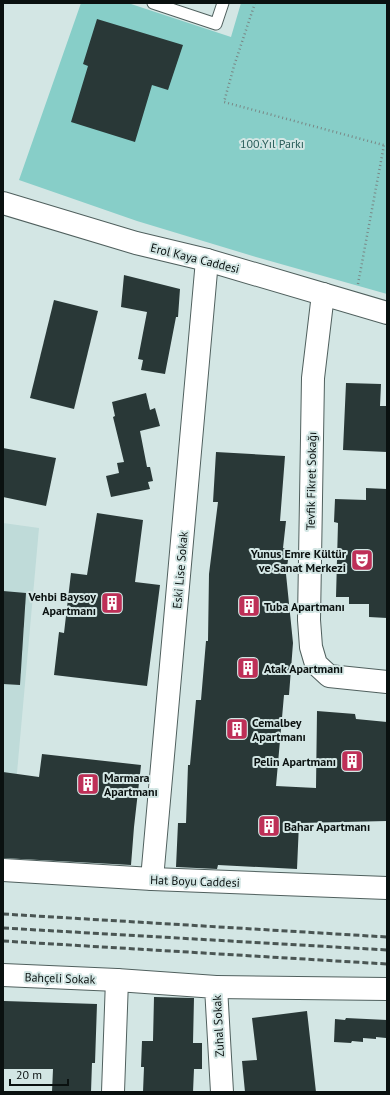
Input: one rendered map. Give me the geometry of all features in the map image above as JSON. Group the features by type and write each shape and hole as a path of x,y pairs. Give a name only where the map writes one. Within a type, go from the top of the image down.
{"street":[{"name":"Erol Kaya Caddesi","path":"3,203 136,243 207,260 354,304 387,312"},
{"name":"Eski Lise Sokak","path":"152,879 207,260"},
{"name":"Tevfik Fikret Sokağı","path":"323,294 313,378 309,620 311,647 316,664 329,676 387,682"},
{"name":"Hat Boyu Caddesi","path":"3,870 152,879 387,888"},
{"name":"Bahçeli Sokak","path":"3,975 117,980"},
{"name":"Zuhal Sokak","path":"117,980 216,987 222,1092"},
{"path":"113,1092 117,980"},
{"path":"216,987 387,989"}],"lane":[{"path":"153,3 216,24 223,3"}],"path":[{"path":"255,3 224,102 386,146 354,304"}],"shaded area":[{"path":"3,523 39,528 8,873 3,873"}],"green space":[{"name":"100.Yıl Parkı","path":"81,3 128,3 231,37 241,3 387,3 387,294 256,257 137,221 19,180"}],"building":[{"path":"97,19 183,45 168,90 152,85 135,142 71,122 88,66 83,64"},
{"path":"124,275 180,289 178,317 176,317 165,374 141,370 143,360 138,359 147,312 121,307"},
{"path":"54,300 98,311 74,409 30,398"},
{"path":"346,383 381,384 380,406 387,406 387,452 343,450"},
{"path":"146,393 150,410 155,408 160,426 140,431 147,467 150,467 153,481 148,482 150,489 111,497 106,476 119,473 117,463 124,462 113,417 115,416 112,402"},
{"path":"3,448 56,458 46,506 3,497"},
{"path":"216,452 285,456 280,521 286,521 283,548 286,548 285,560 288,560 286,574 293,643 289,695 284,695 276,786 316,788 317,711 355,714 356,719 387,722 387,821 299,823 297,869 218,865 217,869 176,867 178,823 186,823 188,765 190,765 196,700 201,700 206,641 208,641 209,574 218,502 213,502"},
{"name":"Yunus Emre Kültür ve Sanat Merkezi","path":"366,488 387,489 387,618 369,617 369,604 349,604 349,597 336,597 338,523 334,522 335,499 366,500"},
{"path":"97,513 143,520 135,582 160,585 147,686 54,675 59,632 64,633 71,573 87,575"},
{"path":"3,591 26,593 20,685 3,684"},
{"path":"42,754 141,765 131,865 3,858 3,772 39,777"},
{"path":"154,997 194,998 193,1043 202,1043 202,1069 194,1069 193,1092 143,1092 144,1067 141,1067 142,1041 153,1041"},
{"path":"4,1001 97,1004 95,1063 92,1063 91,1092 52,1092 53,1069 3,1069"},
{"path":"307,1011 316,1092 245,1092 242,1061 257,1060 252,1018"},
{"path":"346,1018 387,1020 386,1038 363,1038 363,1042 352,1041 351,1043 334,1042 335,1019 345,1020"}],"railway":[{"path":"3,914 387,937"},
{"path":"3,928 387,950"},
{"path":"3,941 387,964"}],"place":[{"name":"Yunus Emre Kültür ve Sanat Merkezi","path":"362,560"},
{"name":"Vehbi Baysoy Apartmanı","path":"112,603"},
{"name":"Tuba Apartmanı","path":"249,606"},
{"name":"Atak Apartmanı","path":"248,668"},
{"name":"Cemalbey Apartmanı","path":"237,729"},
{"name":"Pelin Apartmanı","path":"352,761"},
{"name":"Marmara Apartmanı","path":"88,784"},
{"name":"Bahar Apartmanı","path":"269,826"}]}
